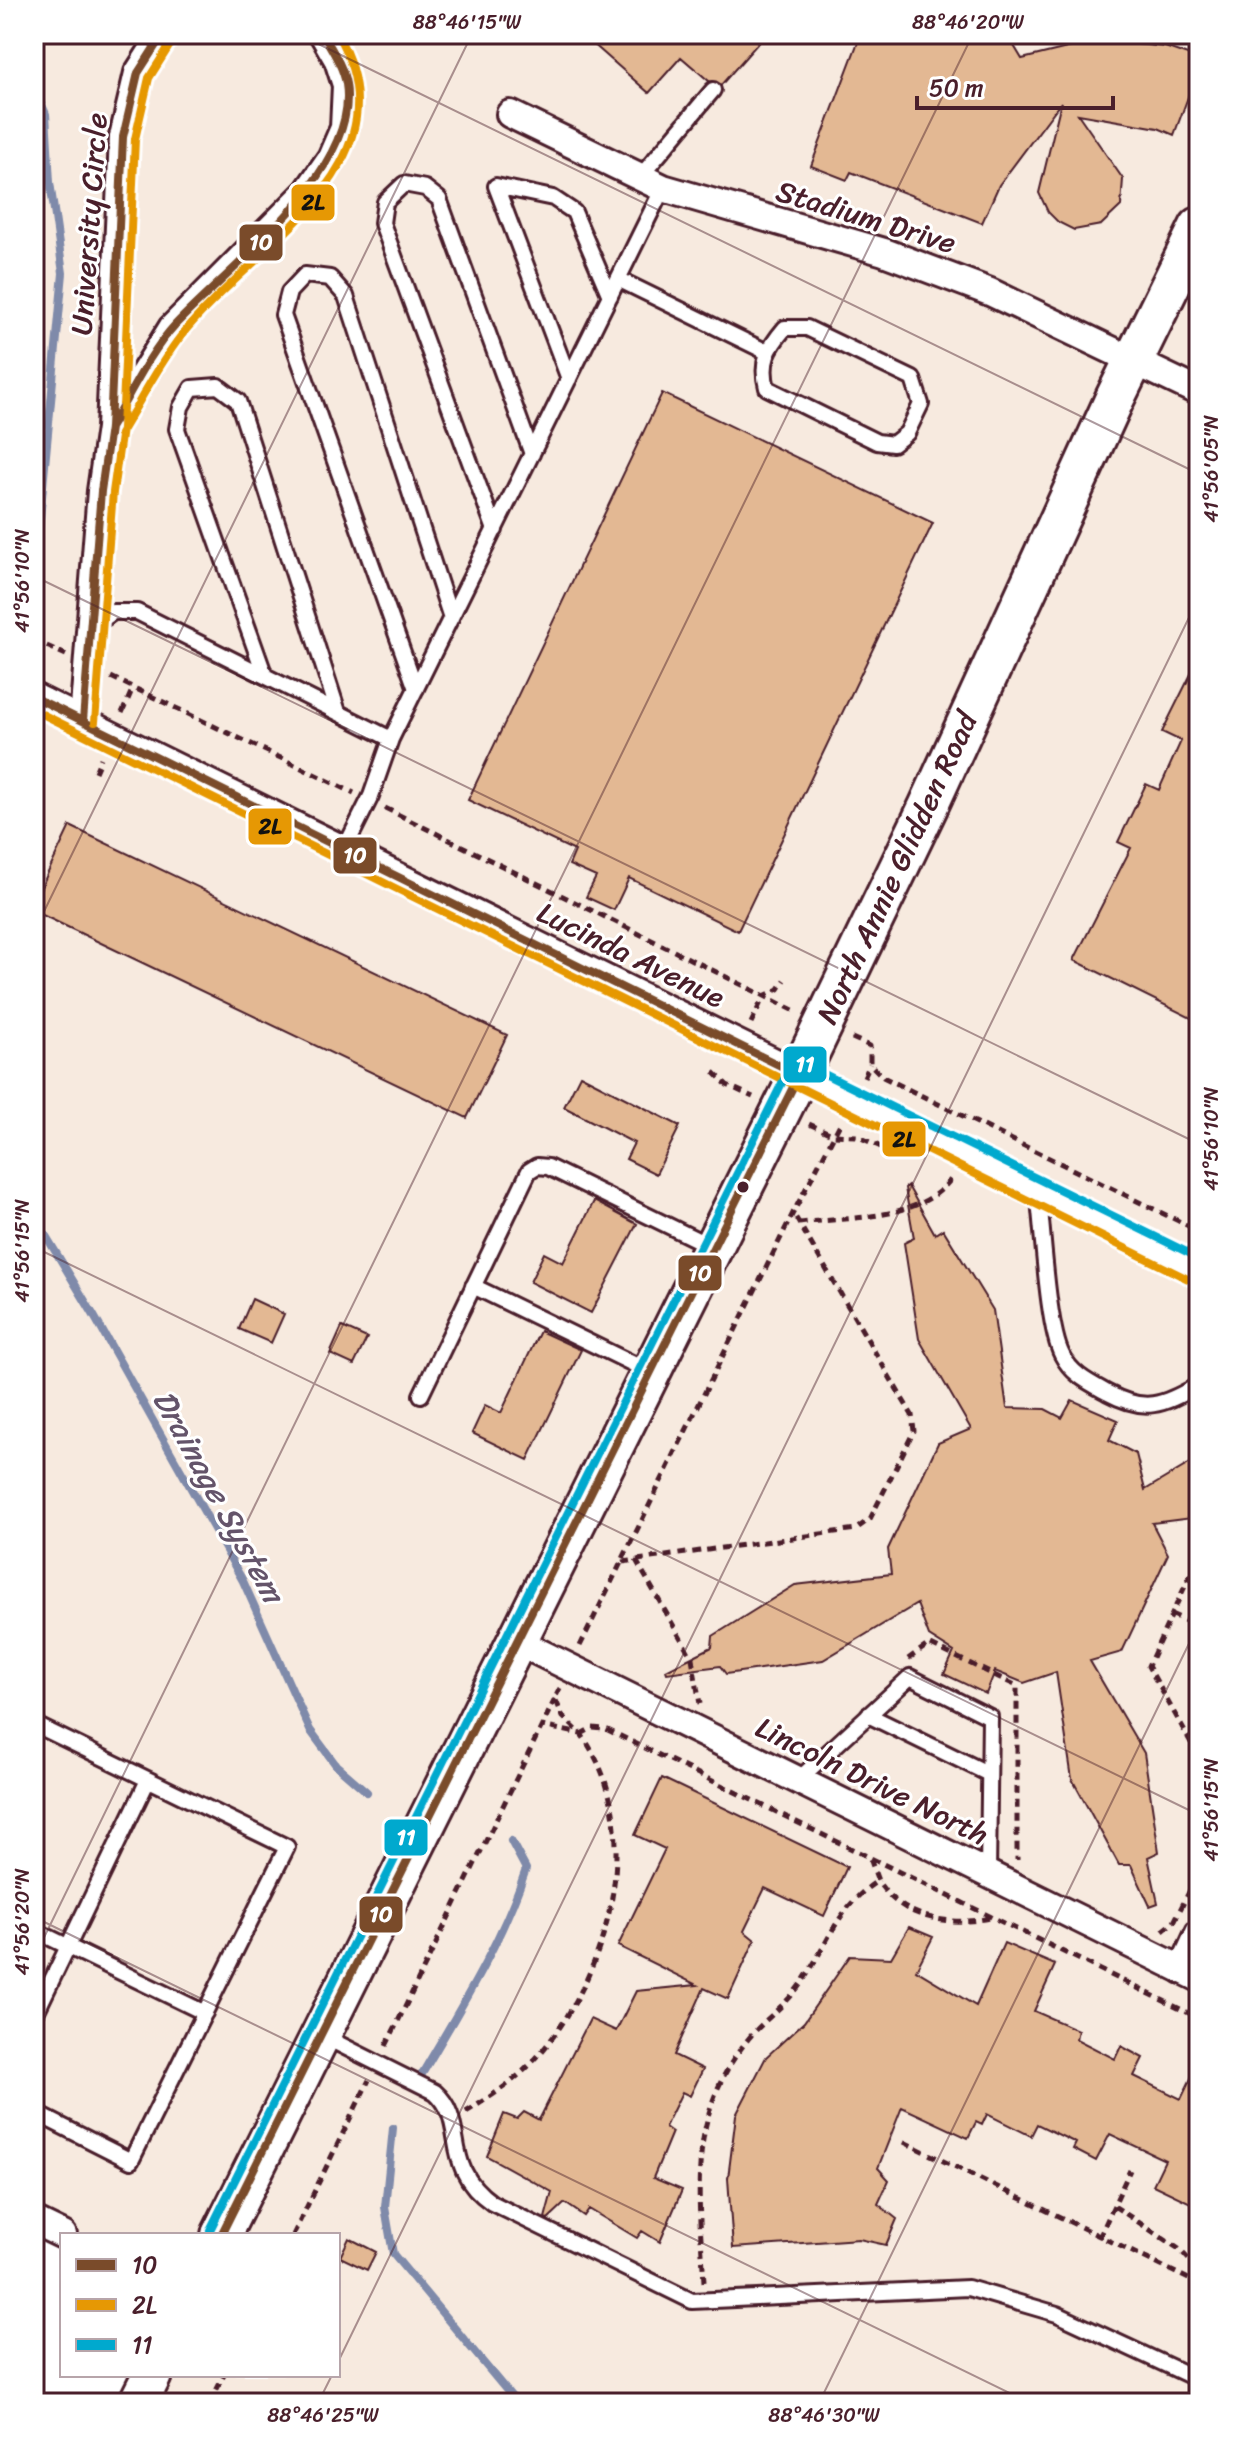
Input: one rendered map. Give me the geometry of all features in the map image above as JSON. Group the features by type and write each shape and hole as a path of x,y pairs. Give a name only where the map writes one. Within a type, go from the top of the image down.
{"main road":[{"name":"North Annie Glidden Road","path":"222,2233 799,1075 928,807 1133,360 1199,227"},
{"path":"138,2403 151,2377"}],"street":[{"name":"University Circle","path":"83,721 101,491 110,428 123,137 138,73 163,34"},
{"name":"University Circle","path":"110,428 172,328 308,191 331,158 344,128 346,85 338,60 323,34"},
{"name":"Stadium Drive","path":"510,114 651,183 884,252 990,292 1199,392"},
{"name":"Lucinda Avenue","path":"34,697 1199,1271"},
{"name":"Lincoln Drive North","path":"516,1641 1190,1974"},
{"path":"1190,1974 1199,1933"},
{"path":"34,2221 60,2234"}],"lane":[{"path":"344,850 369,800 391,739 618,279 651,183 713,90"},
{"path":"495,530 382,223 385,202 404,184 425,188 439,199 532,454"},
{"path":"569,379 496,186 553,198 574,212 610,296"},
{"path":"416,689 283,315 289,292 305,275 330,278 346,296 451,618"},
{"path":"618,279 767,352"},
{"path":"785,328 807,328 913,379 921,404 907,433 893,444 877,442 767,388 762,370 767,352 785,328"},
{"path":"265,676 177,429 181,407 192,388 218,386 238,401 338,712"},
{"path":"92,627 113,612 137,612 391,739"},
{"path":"421,1395 529,1171 537,1166 548,1167 713,1247"},
{"path":"1038,1191 1054,1322 1062,1354 1080,1378 1123,1401 1149,1407 1168,1402 1199,1385"},
{"path":"473,1286 650,1372"},
{"path":"798,1780 910,1677 990,1717 988,1874"},
{"path":"868,1715 989,1774"},
{"path":"34,1724 287,1847 131,2161 34,2112"},
{"path":"34,2017 148,1780"},
{"path":"34,1930 205,2013"},
{"path":"320,2035 435,2092 446,2102 452,2121 454,2148 472,2190 492,2203 692,2301 706,2303 968,2288 1057,2314 1199,2380"}],"path":[{"path":"34,640 56,650"},
{"path":"133,688 369,800 764,996 779,989 785,980"},
{"path":"870,1046 870,1064 883,1077 1199,1231"},
{"path":"714,1072 727,1085"},
{"path":"294,2233 830,1140 841,1134 857,1136"},
{"path":"799,1223 907,1209 944,1189 951,1179"},
{"path":"622,1562 856,1529 870,1519 914,1431 912,1415 793,1213"},
{"path":"636,1560 692,1658 701,1712"},
{"path":"1199,1563 1171,1614 1148,1666 1199,1757"},
{"path":"1171,1614 1199,1627"},
{"path":"452,2121 511,2083 538,2056 573,2007 600,1948 615,1878 614,1825 599,1759 581,1734 563,1717 555,1698"},
{"path":"542,1726 581,1734 592,1728 606,1729 1199,2018"},
{"path":"869,1858 881,1887 901,1903 933,1920 965,1924 991,1918"},
{"path":"706,2303 698,2195 699,2147 709,2104 749,2037 796,1990 846,1906 879,1880"},
{"path":"904,2142 1199,2284"},
{"path":"1099,2238 1130,2170"},
{"path":"1114,2206 1179,2249 1199,2270"},
{"path":"210,2403 223,2377"}],"shaded area":[{"path":"34,34 1199,34 1199,2403 138,2403 151,2377 340,2377 340,2233 65,2233 34,2217"}],"building":[{"path":"582,34 766,34 721,85 709,81 681,57 649,93"},
{"path":"861,34 1007,34 1022,59 1100,40 1165,47 1199,59 1199,67 1174,135 1158,128 1078,114 1123,179 1121,206 1101,225 1074,230 1058,222 1048,212 1039,193 1061,102 999,185 982,223 851,172 847,180 811,166"},
{"path":"662,393 933,523 738,931 629,878 614,910 586,897 596,877 569,865 575,851 468,800"},
{"path":"1199,658 1199,1022 1074,960 1131,848 1118,842 1146,784 1159,790 1181,741 1162,732"},
{"path":"70,826 507,1035 467,1118 34,911 34,902"},
{"path":"580,1075 680,1126 656,1174 626,1159 634,1143 564,1107"},
{"path":"908,1186 935,1234 943,1229 993,1310 1007,1408 1045,1409 1062,1418 1072,1400 1118,1420 1109,1440 1136,1454 1145,1490 1199,1458 1199,1517 1152,1523 1168,1554 1122,1652 1090,1661 1144,1753 1159,1852 1148,1857 1158,1903 1150,1906 1131,1865 1119,1865 1072,1779 1056,1672 1024,1683 995,1671 986,1694 944,1674 954,1652 929,1636 917,1604 823,1660 726,1674 720,1666 667,1673 666,1670 712,1647 713,1636 795,1585 891,1574 888,1549 938,1443 971,1429 919,1339 904,1243 914,1238 905,1188"},
{"path":"594,1201 637,1224 591,1313 530,1282 544,1253 563,1263"},
{"path":"252,1299 284,1314 271,1343 239,1329"},
{"path":"342,1327 367,1338 354,1365 330,1354"},
{"path":"540,1331 581,1350 528,1460 472,1433 485,1405 501,1413"},
{"path":"662,1778 847,1867 824,1916 765,1888 744,1931 755,1940 728,1999 704,1988 674,2055 703,2069 690,2096 682,2092 665,2127 672,2132 653,2178 682,2190 660,2242 642,2231 637,2238 589,2209 584,2216 565,2203 548,2219 545,2218 552,2192 487,2156 504,2114 517,2119 524,2112 539,2120 590,2019 616,2031 636,1991 697,1985 618,1946 665,1849 635,1835"},
{"path":"909,1927 933,1937 916,1970 976,2006 1004,1943 1055,1965 1034,2011 1078,2030 1076,2039 1115,2059 1121,2046 1143,2058 1134,2076 1181,2099 1199,2062 1199,2207 1153,2185 1165,2160 1110,2134 1096,2161 1073,2149 1076,2143 1037,2124 1031,2136 987,2114 982,2125 976,2122 968,2138 902,2107 878,2168 889,2180 878,2204 897,2219 886,2245 859,2239 733,2248 728,2178 736,2115 766,2057 804,2022 850,1956 891,1958"},
{"path":"349,2238 376,2252 367,2270 340,2257"}],"waterway":[{"path":"34,87 46,114 50,182 63,273 34,583"},
{"name":"Drainage System","path":"34,1216 93,1314 243,1581 310,1730 336,1765 367,1792"},
{"name":"Drainage System","path":"422,2074 479,1974 516,1896 526,1869 511,1841"},
{"name":"Drainage System","path":"393,2128 385,2207 393,2254 517,2403"},
{"name":"Drainage System","path":"932,2403 1012,2400 1033,2403"}],"transit line":[{"name":"10","path":"83,721 101,491 110,428 123,137 138,73 163,34"},
{"name":"10","path":"110,428 166,336 286,215 313,183 333,150 345,117 346,84 340,64 323,34"},
{"name":"2L","path":"120,434 181,336 314,202 340,165 355,125 355,82 337,34"},
{"name":"2L","path":"95,722 113,492 122,429 135,139 149,78 173,40"},
{"name":"10","path":"34,697 799,1075 222,2233"},
{"name":"2L","path":"34,710 1194,1282"},
{"name":"11","path":"210,2230 790,1067 804,1064 1199,1258"}]}
